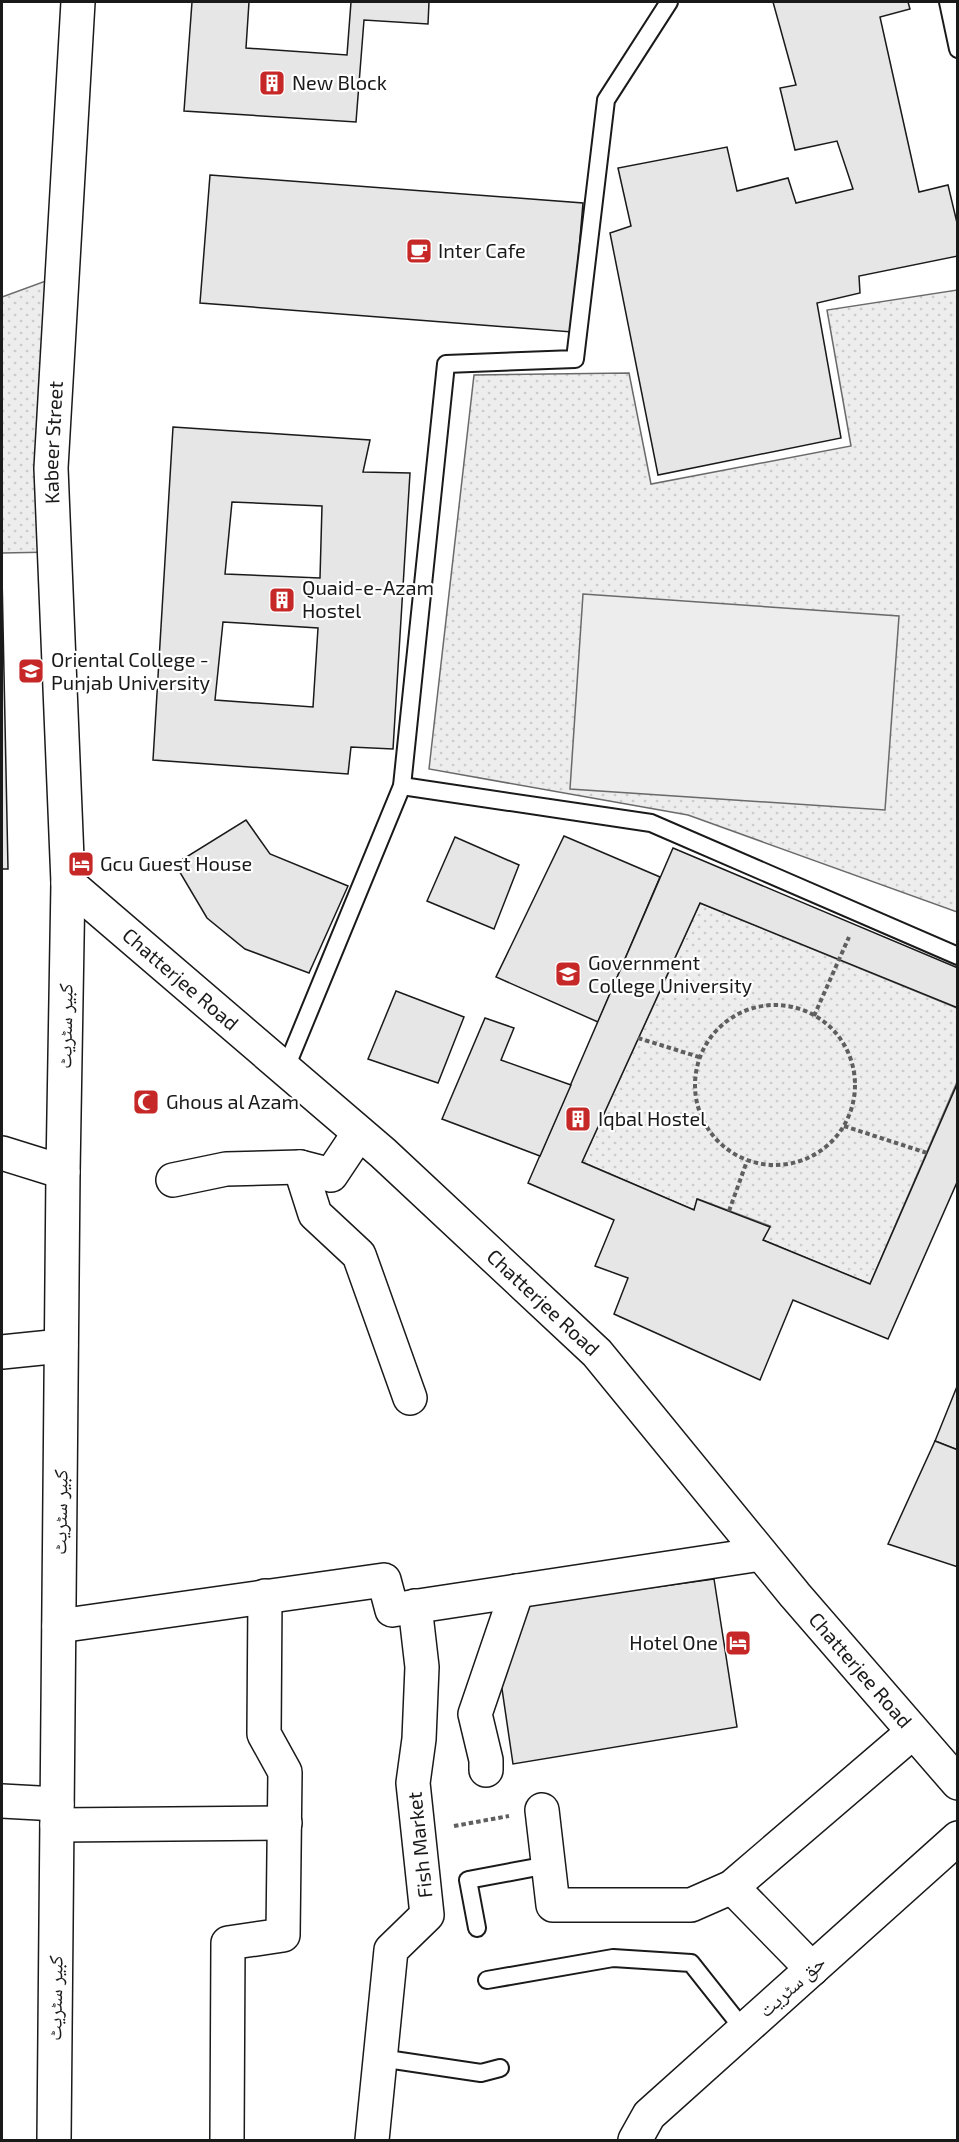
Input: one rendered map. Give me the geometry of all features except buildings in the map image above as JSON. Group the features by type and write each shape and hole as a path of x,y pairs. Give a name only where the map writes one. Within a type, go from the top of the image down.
{"street":[{"name":"Kabeer Street","path":"68,883 51,468 78,2"},
{"name":"Chatterjee Road","path":"68,883 359,1133 597,1353 761,1554 957,1783"},
{"name":"کبیر سٹریٹ","path":"54,2140 61,1346 68,883"},
{"path":"173,1180 226,1169 300,1167 331,1175 359,1133"},
{"path":"2,1153 63,1172"},
{"path":"300,1167 315,1214 359,1255 410,1398"},
{"path":"2,1352 61,1346"},
{"path":"59,1626 384,1580 392,1610 761,1554"},
{"path":"486,1770 486,1760 475,1714 517,1591"},
{"path":"227,2140 228,1943 284,1935 285,1772 264,1734 265,1596"},
{"name":"Fish Market","path":"372,2140 391,1950 427,1915 413,1783 419,1738 422,1667 415,1606"},
{"path":"542,1810 553,1905 692,1905 732,1887 913,1732"},
{"path":"2,1801 57,1814 285,1823"},
{"name":"حق سٹریت","path":"635,2140 650,2115 957,1838"},
{"path":"732,1887 812,1969"}],"lane":[{"path":"285,1070 402,786 446,364 575,359 606,100 669,2"},
{"path":"948,2 957,49"},
{"path":"402,786 651,823 957,956"},
{"path":"477,1928 468,1880 548,1865"},
{"path":"487,1980 613,1958 691,1963 744,2030"},
{"path":"380,2058 481,2073 500,2068"}],"path":[{"path":"814,1016 860,912"},
{"path":"779,1005 805,1010 814,1016 828,1024 846,1046 855,1072 854,1100 844,1126 826,1147 802,1161 775,1166 747,1161 724,1149 707,1130 697,1107 694,1082 699,1056 711,1035 731,1017 754,1007 779,1005"},
{"path":"638,1038 699,1056"},
{"path":"844,1126 927,1153"},
{"path":"729,1210 747,1161"},
{"path":"418,1832 542,1810"}],"shaded area":[{"path":"62,275 54,552 2,553 2,297"},
{"path":"957,290 957,912 688,815 429,769 474,375 629,373 651,484 851,446 827,310"},
{"path":"583,594 899,616 885,810 570,789"},
{"path":"700,903 957,1008 957,1082 870,1284 763,1240 770,1226 698,1199 694,1210 582,1162"}],"place":[{"name":"New Block","path":"272,83"},
{"name":"Inter Cafe","path":"419,251"},
{"name":"Quaid-e-Azam Hostel","path":"282,600"},
{"name":"Oriental College - Punjab University","path":"31,671"},
{"name":"Gcu Guest House","path":"81,864"},
{"name":"Government College University","path":"568,974"},
{"name":"Ghous al Azam","path":"146,1102"},
{"name":"Iqbal Hostel","path":"578,1119"},
{"name":"Hotel One","path":"738,1643"}]}
